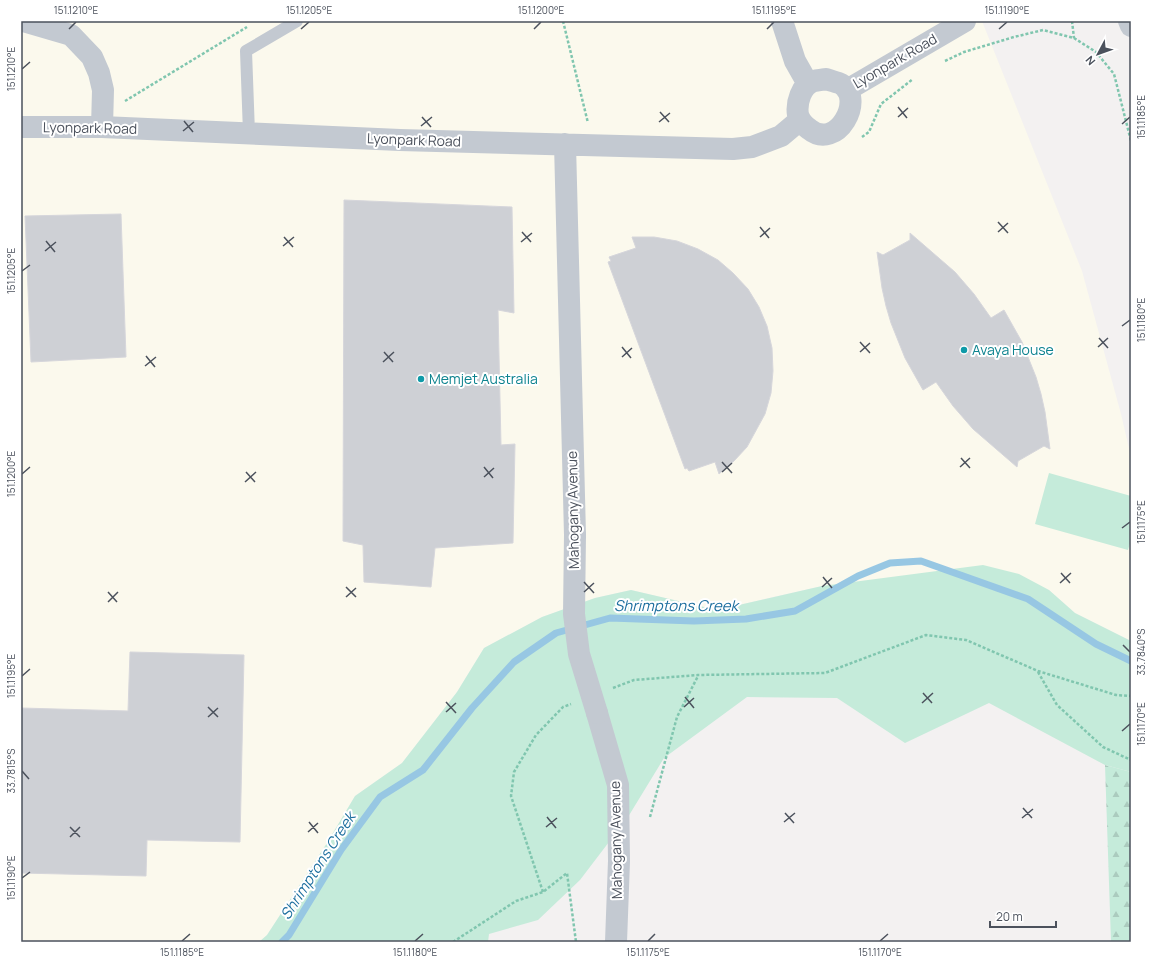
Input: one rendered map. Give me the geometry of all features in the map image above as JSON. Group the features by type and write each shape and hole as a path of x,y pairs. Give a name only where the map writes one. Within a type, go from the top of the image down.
{"street":[{"path":"23,21 72,35 92,57 99,73 103,90 102,121"},
{"path":"782,21 795,61 808,84"},
{"name":"Lyonpark Road","path":"847,90 965,21"},
{"path":"1129,21 1131,26"},
{"path":"826,80 842,85 847,90 850,97 848,114 845,122 837,130 825,135 817,134 805,127 800,120 797,110 798,103 800,96 808,84 813,81 826,80"},
{"name":"Lyonpark Road","path":"21,127 102,121 249,133 400,140 733,149 752,147 781,136 800,120"},
{"name":"Mahogany Avenue","path":"565,144 575,535 574,614 578,654 618,785 619,861 616,942"}],"lane":[{"path":"249,133 246,51 297,21"}],"path":[{"path":"563,21 593,145"},
{"path":"1072,21 1074,38"},
{"path":"102,121 247,27"},
{"path":"938,64 964,52 1043,30 1074,38 1096,52 1114,74 1131,141"},
{"path":"859,139 869,132 881,104 914,78"},
{"path":"613,688 634,680 698,675 825,674 926,635 966,640 1038,671 1116,695 1131,696"},
{"path":"1038,671 1057,705 1103,747 1131,760"},
{"path":"650,817 677,717 698,675"},
{"path":"543,892 511,796 514,772 536,735 564,707 578,702"},
{"path":"453,942 516,901 543,892 567,873 576,942"}],"shaded area":[{"path":"21,21 982,21 1082,271 1121,414 1131,457 1131,641 1075,613 1049,590 822,586 716,610 631,590 595,598 542,617 484,648 457,692 402,763 355,796 327,843 267,935 259,942 21,942"}],"green space":[{"path":"1049,473 1131,496 1131,540 1128,550 1035,524"},
{"path":"983,565 1019,574 1049,590 1075,613 1131,641 1131,772 1105,765 989,703 905,743 837,698 747,697 664,758 628,817 580,880 538,920 489,934 488,942 259,942 267,935 327,843 355,796 402,763 457,692 484,648 542,617 595,598 631,590 717,610 822,586"},
{"path":"1105,765 1131,772 1131,942 1111,942"}],"building":[{"name":"Memjet Australia","path":"344,200 512,207 514,313 498,310 501,445 515,444 513,543 435,548 431,587 364,582 363,545 343,541"},
{"path":"121,214 126,357 31,362 25,216"},
{"name":"Avaya House","path":"910,233 955,272 974,294 991,318 1004,310 1022,342 1036,377 1045,412 1050,449 1044,446 1018,461 1017,467 973,429 953,406 936,382 923,390 905,358 891,323 882,288 877,252 883,255 910,240"},
{"path":"632,237 654,237 677,241 698,249 718,260 748,289 759,307 767,326 772,348 773,371 771,393 765,414 747,447 719,474 715,462 689,471 687,468 685,469 608,262 611,261 609,257 636,248"},
{"path":"130,652 244,655 240,842 147,840 146,876 21,873 21,708 128,711"}],"waterway":[{"name":"Shrimptons Creek","path":"282,942 289,935 341,850 380,797 423,770 472,708 514,662 556,633 610,618 694,621 746,619 795,611 858,576 890,563 921,561 1028,599 1096,644 1131,661"}],"place":[{"name":"Avaya House","path":"964,350"},
{"name":"Memjet Australia","path":"421,379"}]}
